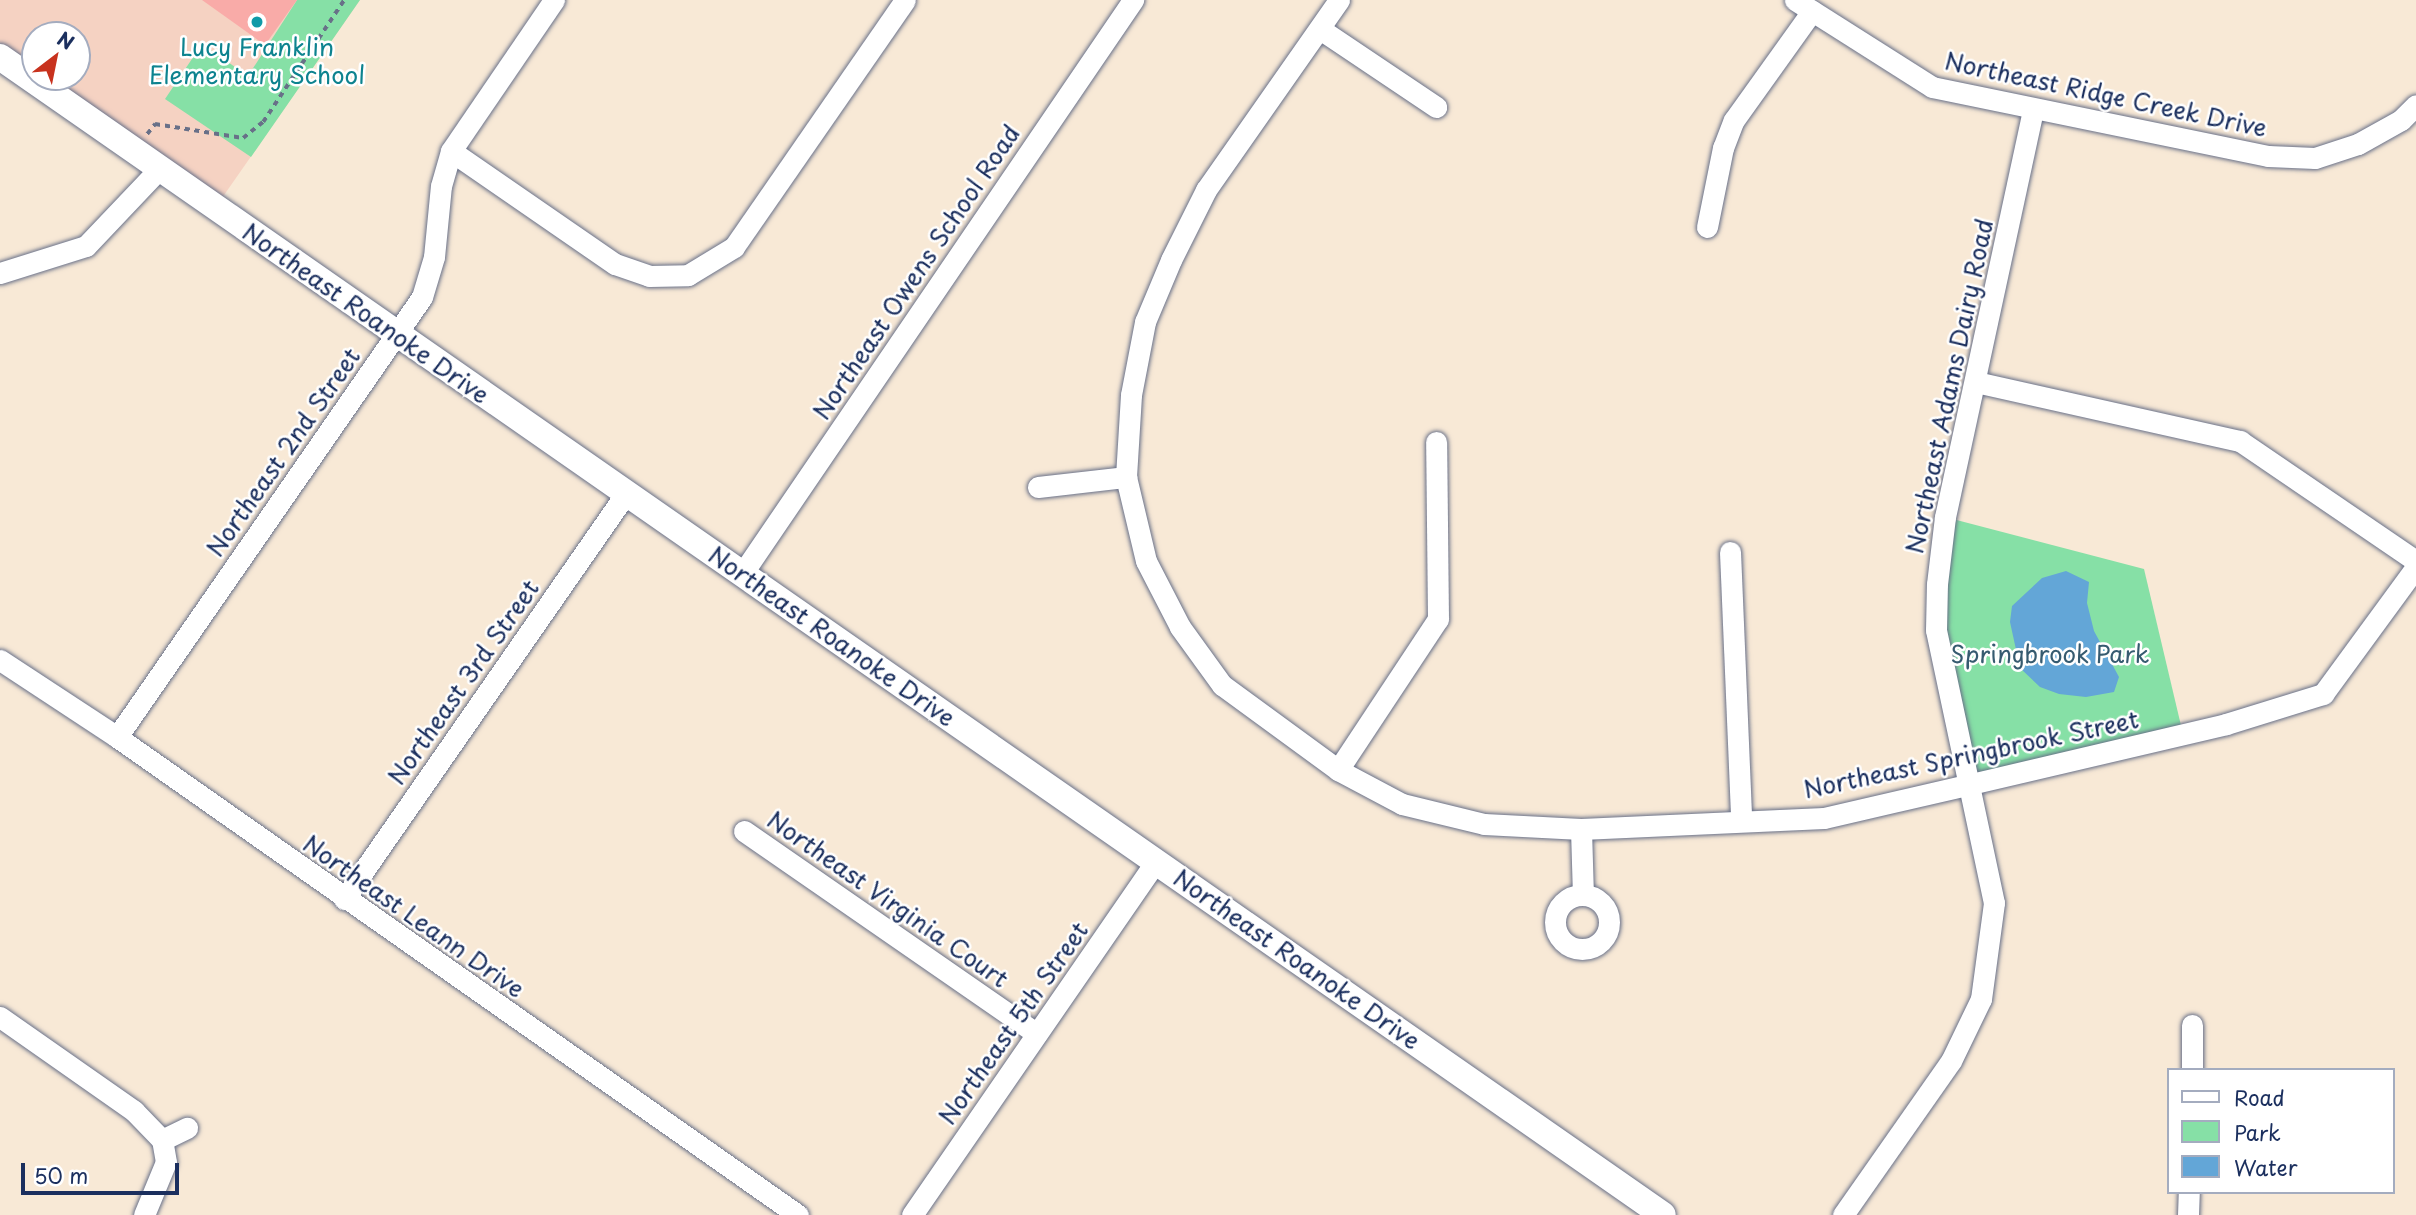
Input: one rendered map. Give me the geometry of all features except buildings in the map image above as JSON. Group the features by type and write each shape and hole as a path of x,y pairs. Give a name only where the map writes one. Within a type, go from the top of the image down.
{"street":[{"name":"Northeast 2nd Street","path":"117,737 422,297 434,257 441,186 451,151 554,0"},
{"path":"451,151 615,264 649,276 688,275 734,247 905,0"},
{"name":"Northeast Owens School Road","path":"742,574 1133,0"},
{"name":"Northeast Springbrook Street","path":"1339,0 1206,190 1171,260 1145,322 1131,395 1126,477 1146,561 1201,656 1222,685 1338,770 1402,804 1484,824 1581,829 1741,819 1824,818 1971,785 2226,724 2323,694 2416,566"},
{"path":"1707,227 1723,148 1734,120 1804,6"},
{"name":"Northeast Ridge Creek Drive","path":"1804,6 1932,87 2033,110 2268,156 2315,158 2358,144 2401,120 2416,105"},
{"path":"1320,29 1436,107"},
{"name":"Northeast Roanoke Drive","path":"0,57 1663,1215"},
{"name":"Northeast Adams Dairy Road","path":"1843,1215 1951,1061 1981,999 1994,903 1936,630 1945,517 2033,110"},
{"path":"0,273 86,246 159,169"},
{"path":"1976,382 2240,441 2416,561"},
{"path":"1338,770 1438,619 1436,442"},
{"path":"1038,487 1126,477"},
{"name":"Northeast 3rd Street","path":"344,899 626,494"},
{"path":"1730,552 1741,819"},
{"name":"Northeast Leann Drive","path":"0,660 117,737 344,899 798,1215"},
{"path":"1581,829 1583,895"},
{"name":"Northeast Virginia Court","path":"744,831 1037,1034"},
{"name":"Northeast 5th Street","path":"912,1215 1156,861"},
{"path":"0,1017 134,1111 162,1140 166,1163 144,1215"},
{"path":"2192,1025 2192,1068"},
{"path":"162,1140 187,1128"},
{"path":"2188,1215 2189,1194"}],"path":[{"path":"146,135 155,124 243,138 263,122 344,0"}],"shaded area":[{"path":"0,0 360,0 222,198 69,91 91,91 91,21 21,21 21,57 0,43"}],"green space":[{"path":"297,0 360,0 251,157 165,99 202,44 248,76"},
{"name":"Springbrook Park","path":"1945,517 2144,569 2183,734 1971,784 1936,630"}],"water":[{"path":"2066,571 2089,582 2087,603 2094,631 2119,677 2114,692 2086,697 2059,694 2040,687 2020,668 2010,622 2012,606 2042,578"}],"place":[{"name":"Lucy Franklin Elementary School","path":"257,22"}]}
